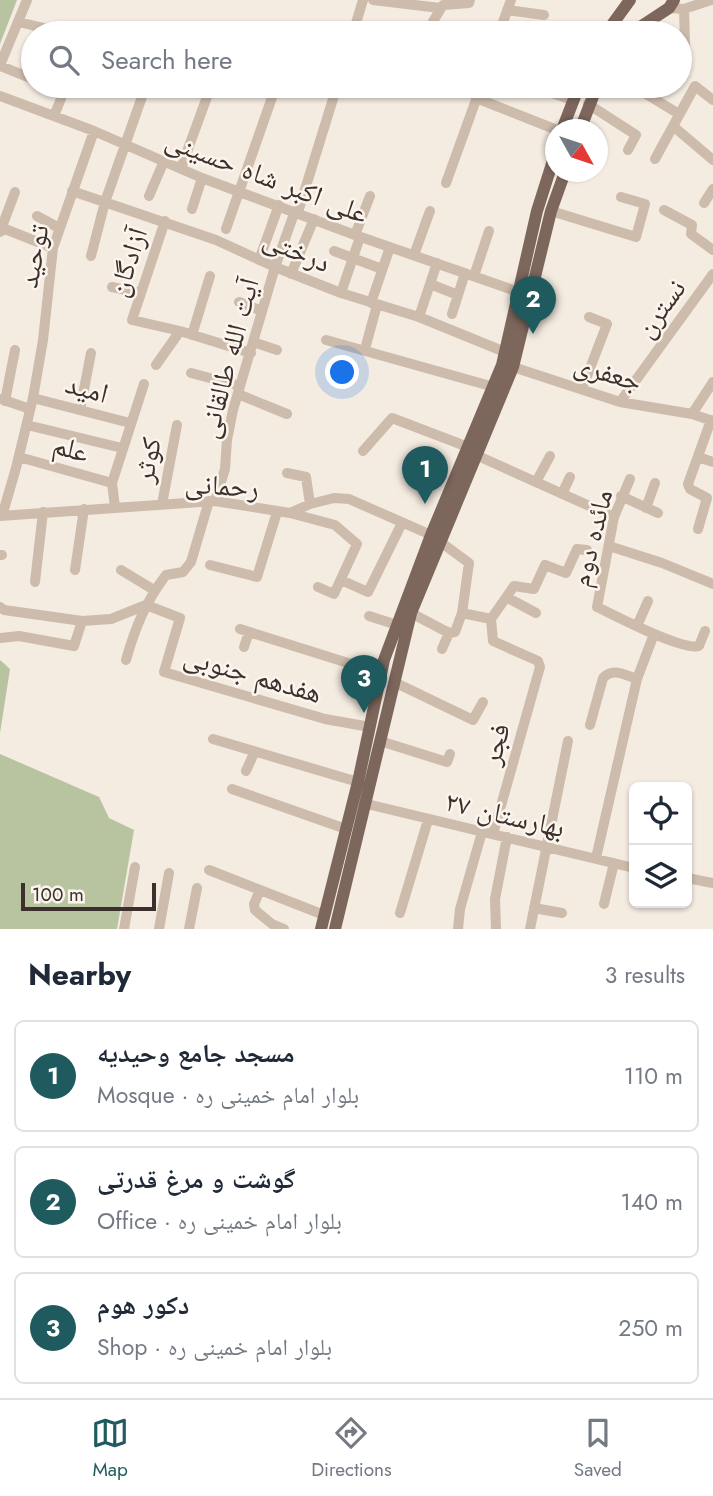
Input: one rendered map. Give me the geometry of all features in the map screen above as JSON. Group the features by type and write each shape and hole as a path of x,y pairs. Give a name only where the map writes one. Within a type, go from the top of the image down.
{"main road":[{"path":"615,21 629,0"},
{"path":"651,21 675,6"},
{"path":"584,119 592,98"},
{"path":"566,119 572,100"},
{"path":"473,452 505,352 546,182"},
{"path":"321,929 358,782 380,673 397,625 513,367 551,211 561,182"},
{"path":"335,929 411,613 436,539"}],"street":[{"path":"21,74 0,65 27,0"},
{"path":"357,21 363,0"},
{"path":"373,0 440,8"},
{"path":"433,21 443,5 469,3 470,0"},
{"path":"675,6 711,0"},
{"path":"509,5 544,15"},
{"path":"692,91 695,86 713,100"},
{"name":"علی اکبر شاه حسینی","path":"0,96 94,131 202,178 238,189 357,236 519,292"},
{"path":"54,116 61,98"},
{"path":"91,256 104,202 141,98"},
{"path":"181,168 207,98"},
{"path":"226,229 272,98"},
{"name":"آیت الله طالقانی","path":"154,590 166,575 183,572 191,562 225,469 227,440 262,311 333,98"},
{"path":"446,183 476,98 545,126"},
{"path":"566,98 572,100"},
{"path":"654,98 679,114"},
{"path":"655,159 688,98"},
{"path":"589,104 636,135 628,150"},
{"path":"673,126 713,160"},
{"name":"توحید","path":"1,516 33,398 43,340 53,248 94,131"},
{"path":"149,196 164,161"},
{"path":"192,209 202,178"},
{"path":"704,203 713,189"},
{"name":"درختی","path":"72,191 165,221 216,240 291,274 419,317 505,352"},
{"path":"15,192 1,229 53,248"},
{"path":"341,293 370,196"},
{"path":"551,211 636,237 645,204 621,197"},
{"path":"259,260 279,205"},
{"path":"664,210 692,225 691,234 713,250"},
{"path":"414,255 430,211"},
{"path":"37,216 59,228"},
{"path":"291,274 314,219"},
{"name":"آزادگان","path":"165,221 132,320 180,331 251,354"},
{"path":"452,314 458,295 489,231"},
{"path":"365,349 390,247"},
{"path":"334,251 383,269"},
{"path":"419,317 437,263"},
{"name":"نسترن","path":"620,402 713,274"},
{"path":"192,335 210,276"},
{"path":"430,284 458,295"},
{"path":"112,287 140,293"},
{"path":"239,302 262,311"},
{"path":"582,389 607,324 589,317"},
{"path":"156,365 180,331"},
{"path":"326,340 494,387"},
{"path":"253,342 278,351"},
{"path":"15,350 3,400 30,409"},
{"path":"80,410 91,353"},
{"name":"جعفری","path":"513,367 620,402 692,414 712,421"},
{"path":"191,373 239,390 287,414"},
{"path":"115,507 112,483 144,384"},
{"path":"692,414 712,386"},
{"name":"امید","path":"33,398 130,423"},
{"path":"363,451 392,418 614,517"},
{"path":"698,529 708,498 690,489 688,484 712,421"},
{"path":"27,425 122,448"},
{"name":"کوثر","path":"162,504 177,425"},
{"path":"536,482 550,456"},
{"name":"علم","path":"19,457 112,483"},
{"path":"698,457 713,462"},
{"path":"287,472 306,477 310,504"},
{"path":"562,494 570,477"},
{"name":"مائده دوم","path":"631,479 621,496 614,517 597,607 654,634 692,648 699,646 705,631"},
{"path":"646,508 655,483"},
{"path":"621,496 658,513"},
{"name":"رحمانی","path":"1,516 212,501 289,513 334,498 349,499 436,539 469,563 462,613"},
{"path":"75,570 84,509"},
{"path":"35,582 43,512"},
{"path":"210,565 257,577 277,512"},
{"path":"289,513 335,525 357,544 334,594 318,587"},
{"path":"341,580 368,592 402,523"},
{"path":"609,546 662,563 713,584"},
{"path":"411,613 449,633 455,632 462,613 491,619 514,586 534,589 545,565 566,573 577,548 587,550"},
{"path":"121,570 154,590 136,626 126,660"},
{"path":"508,598 536,613"},
{"path":"637,626 648,601"},
{"path":"0,620 2,608 82,621 111,619 146,604"},
{"name":"هفدهم جنوبی","path":"146,604 180,618 163,672 325,719 370,727"},
{"path":"369,616 397,625"},
{"name":"فجر","path":"491,619 493,641 538,661 540,667 493,834"},
{"path":"0,638 19,636 74,646 82,621"},
{"path":"244,647 245,630 380,673"},
{"path":"442,649 449,633"},
{"path":"596,858 637,679 654,634"},
{"path":"590,725 603,678 608,673 613,671 637,679"},
{"path":"394,682 473,720 483,702"},
{"path":"213,739 358,782"},
{"path":"380,741 447,762 450,754"},
{"path":"530,929 568,741"},
{"path":"246,771 254,753"},
{"path":"232,789 346,829"},
{"name":"بهارستان ۲۷","path":"367,804 629,867"},
{"path":"400,913 428,820"},
{"path":"458,929 460,909 482,832"},
{"path":"496,929 495,899 507,837"},
{"path":"604,904 614,863"},
{"path":"124,929 135,867"},
{"path":"209,870 324,915"},
{"path":"159,929 169,873"},
{"path":"692,879 713,883"},
{"path":"190,929 197,888"},
{"path":"261,890 254,904 255,911 284,929"},
{"path":"534,908 562,913"}],"green space":[{"path":"0,0 17,0 0,44"},
{"path":"0,660 10,669 0,733"},
{"path":"0,754 99,797 109,818 134,830 117,929 0,929"}],"place":[{"name":"گوشت و مرغ قدرتی","path":"533,334"},
{"name":"مسجد جامع وحیدیه","path":"425,504"},
{"name":"دکور هوم","path":"364,713"}]}
